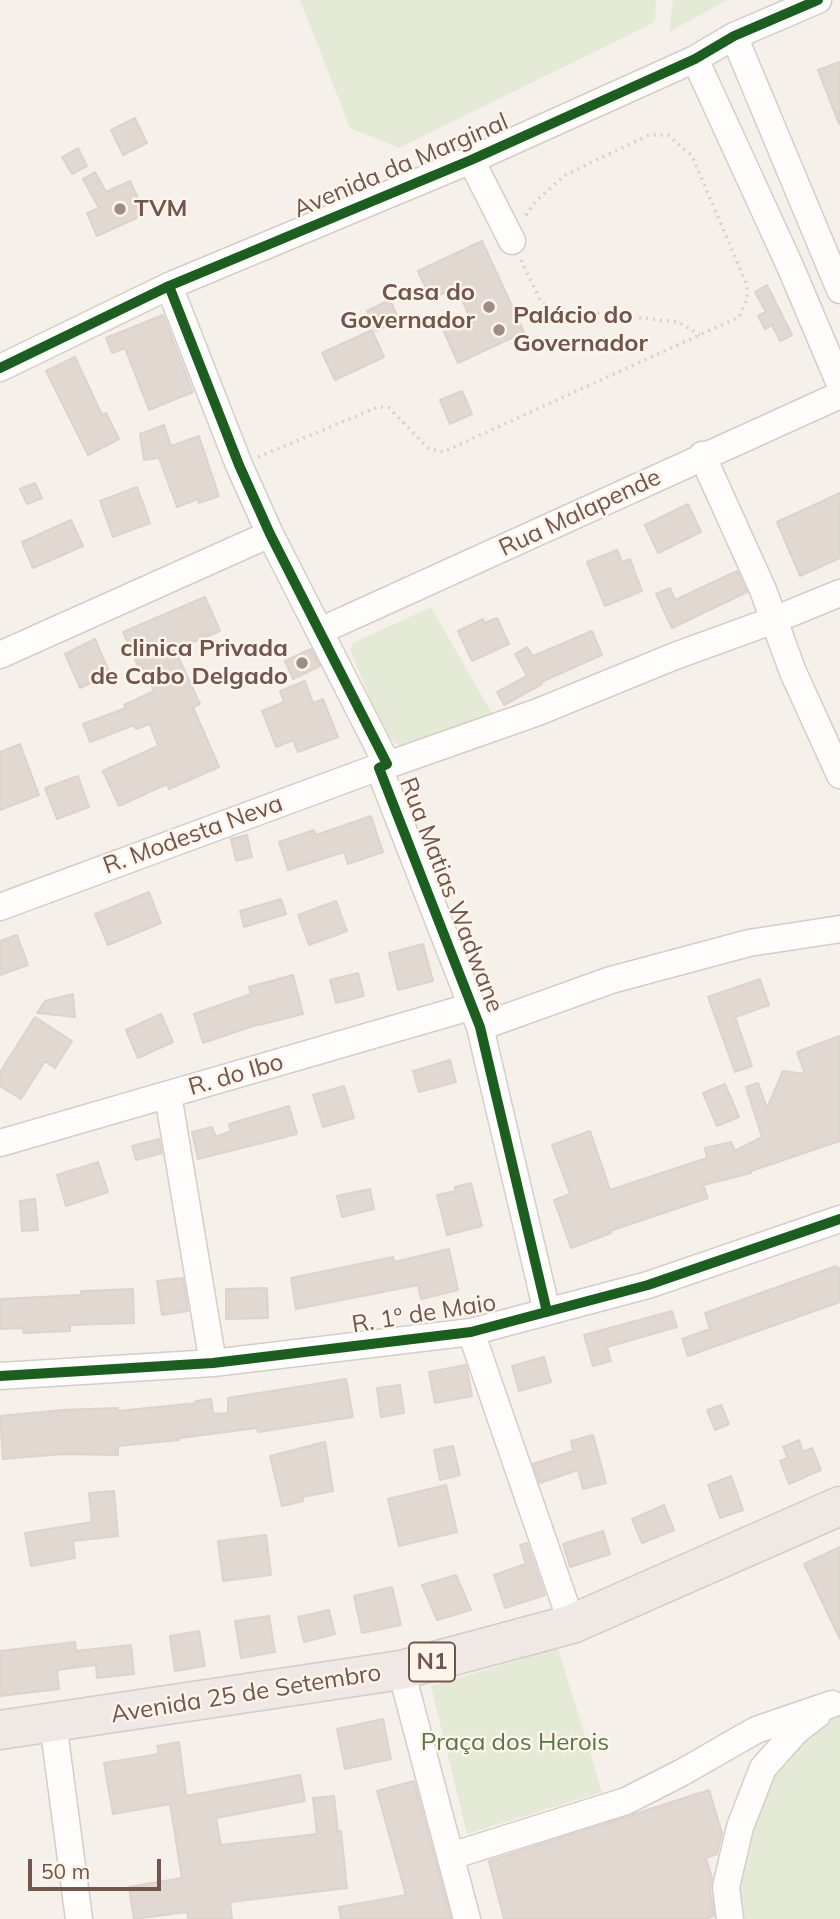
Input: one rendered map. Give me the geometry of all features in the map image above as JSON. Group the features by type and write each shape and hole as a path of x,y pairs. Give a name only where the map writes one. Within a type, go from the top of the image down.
{"highway":[{"name":"Avenida 25 de Setembro","path":"0,1730 401,1670 572,1625 840,1506"}],"street":[{"name":"Avenida da Marginal","path":"0,368 169,286 471,160 695,60 734,36 818,0"},
{"path":"734,36 831,248 840,290"},
{"path":"695,60 790,266 840,384"},
{"path":"471,160 512,241"},
{"path":"790,266 831,248"},
{"name":"Rua Matias Wadwane","path":"169,286 239,464 270,534 320,631 383,766 476,1017 547,1312"},
{"name":"Rua Malapende","path":"320,631 702,455 840,395"},
{"path":"702,455 763,590 793,671 840,775"},
{"path":"0,655 270,534"},
{"name":"R. Modesta Neva","path":"0,907 538,712 840,593"},
{"name":"R. do Ibo","path":"0,1143 168,1095 476,1017 749,943 840,929"},
{"path":"168,1095 213,1363"},
{"name":"R. 1º de Maio","path":"0,1376 213,1363 471,1332 648,1285 824,1227 840,1219"},
{"path":"471,1332 572,1625"},
{"path":"401,1670 467,1919"},
{"path":"451,1856 626,1801 756,1730 836,1702"},
{"path":"730,1919 726,1887 740,1827 763,1768 796,1731 836,1702"},
{"path":"53,1723 79,1919"}],"path":[{"path":"239,464 378,407 389,408 428,448 443,453 700,335 739,317 747,299 747,285 692,156 668,135 649,135 565,176 536,201 512,241 541,302 550,309 678,322 700,335"}],"green space":[{"path":"300,0 656,0 655,22 399,148 350,128"},
{"path":"673,0 727,0 669,32"},
{"path":"431,607 494,717 411,752 395,743 382,728 350,649 353,643"},
{"name":"Praça dos Herois","path":"558,1648 602,1792 467,1834 431,1686"},
{"path":"840,1709 840,1919 742,1919 738,1881 751,1820 783,1757"}],"building":[{"path":"840,62 840,123 839,124 818,70"},
{"path":"135,118 147,143 123,155 111,130"},
{"path":"78,148 87,166 72,174 62,157"},
{"name":"TVM","path":"95,172 106,192 130,181 145,214 97,236 87,213 99,208 83,179"},
{"name":"Casa do Governador","path":"482,241 524,332 458,363 442,327 469,315 456,287 431,299 418,271"},
{"path":"767,285 792,335 780,341 772,325 765,329 758,316 766,312 755,292"},
{"path":"390,300 399,320 376,331 367,311"},
{"path":"163,315 193,392 149,410 125,348 112,353 106,338"},
{"path":"372,330 384,357 335,380 322,353"},
{"path":"75,357 102,415 106,413 119,439 88,455 46,371"},
{"path":"462,391 472,414 450,424 440,400"},
{"path":"164,425 171,446 199,436 219,496 199,503 198,499 177,507 159,458 144,460 140,434"},
{"path":"35,483 42,498 27,504 20,489"},
{"path":"137,487 150,523 113,537 100,501"},
{"path":"840,493 840,558 800,576 777,522"},
{"path":"688,504 701,532 658,553 645,525"},
{"path":"71,520 83,546 33,568 22,542"},
{"path":"617,550 622,562 630,559 642,591 605,606 587,562"},
{"path":"737,571 747,592 672,628 656,594 670,588 675,600"},
{"path":"205,597 220,631 175,650 200,704 193,707 219,767 169,789 167,784 119,806 103,771 158,746 150,724 136,729 134,725 90,742 83,724 126,708 124,705 154,691 141,664 138,666 123,632"},
{"path":"497,618 509,644 472,661 458,631 483,619 485,623"},
{"path":"592,631 602,655 541,682 542,684 504,705 497,692 527,676 515,654 527,647 533,656"},
{"path":"95,639 110,674 80,688 65,654"},
{"name":"clinica Privada de Cabo Delgado","path":"311,649 320,666 293,679 285,661"},
{"path":"305,681 313,703 323,699 338,737 298,752 293,740 276,747 262,711 284,702 280,691"},
{"path":"20,744 39,795 0,810 0,752"},
{"path":"78,776 89,807 57,819 45,788"},
{"path":"371,816 383,852 348,864 344,852 288,870 279,842 314,830 316,835"},
{"path":"247,835 252,857 236,861 231,839"},
{"path":"149,892 161,923 108,945 95,914"},
{"path":"281,899 286,914 244,927 240,911"},
{"path":"336,901 347,931 309,945 298,915"},
{"path":"17,935 28,965 0,975 0,941"},
{"path":"423,944 433,981 398,990 389,953"},
{"path":"358,973 364,996 336,1003 330,980"},
{"path":"293,975 303,1014 259,1024 203,1043 194,1014 251,994 249,987"},
{"path":"760,979 769,1005 735,1017 752,1066 735,1072 708,997"},
{"path":"73,994 75,1017 37,1013 45,1001"},
{"path":"161,1014 173,1042 138,1058 126,1030"},
{"path":"35,1017 72,1041 55,1068 45,1061 21,1099 0,1086 0,1072"},
{"path":"840,1036 840,1141 751,1173 703,1185 708,1198 610,1231 611,1233 571,1248 554,1200 570,1194 552,1145 590,1131 610,1190 707,1158 705,1148 731,1142 735,1151 762,1137 746,1087 758,1083 767,1108 783,1071 805,1074 797,1052"},
{"path":"450,1060 456,1082 419,1092 413,1071"},
{"path":"725,1084 739,1117 717,1126 703,1093"},
{"path":"344,1086 354,1118 323,1127 313,1095"},
{"path":"289,1106 297,1134 198,1159 192,1132 212,1127 216,1137 231,1131 229,1124"},
{"path":"159,1139 162,1153 136,1160 132,1146"},
{"path":"98,1162 108,1192 66,1206 57,1175"},
{"path":"471,1183 482,1226 447,1235 437,1195 456,1191 455,1187"},
{"path":"370,1189 374,1209 342,1217 337,1196"},
{"path":"35,1199 38,1230 22,1231 20,1201"},
{"path":"449,1249 458,1290 421,1299 418,1285 296,1309 291,1278 393,1257 394,1262"},
{"path":"836,1266 837,1269 840,1268 840,1302 688,1356 682,1339 710,1329 705,1313"},
{"path":"183,1278 188,1311 162,1315 157,1281"},
{"path":"267,1288 268,1318 226,1319 226,1289"},
{"path":"133,1289 134,1323 70,1325 70,1331 24,1333 23,1328 0,1329 0,1299"},
{"path":"672,1311 677,1327 607,1347 611,1361 593,1366 584,1335"},
{"path":"544,1357 551,1382 519,1391 512,1366"},
{"path":"466,1365 472,1396 435,1403 429,1372"},
{"path":"346,1379 353,1417 258,1432 257,1428 118,1446 118,1455 63,1454 3,1459 0,1416 62,1410 118,1408 118,1411 197,1403 196,1401 211,1399 213,1414 228,1413 228,1398"},
{"path":"400,1385 404,1413 381,1417 377,1388"},
{"path":"721,1405 729,1424 715,1430 707,1410"},
{"path":"593,1435 606,1483 583,1489 578,1470 540,1483 533,1464 573,1451 571,1441"},
{"path":"799,1440 803,1452 812,1448 821,1470 789,1484 780,1461 788,1458 783,1447"},
{"path":"325,1442 333,1491 302,1497 303,1501 282,1506 270,1456"},
{"path":"453,1446 460,1475 440,1480 434,1450"},
{"path":"731,1476 743,1510 720,1518 708,1485"},
{"path":"446,1485 457,1532 399,1546 388,1499"},
{"path":"114,1491 118,1536 73,1541 75,1558 31,1566 25,1533 92,1522 89,1493"},
{"path":"664,1505 674,1530 642,1543 632,1519"},
{"path":"603,1531 610,1554 570,1567 563,1544"},
{"path":"266,1535 271,1575 223,1581 218,1541"},
{"path":"527,1543 545,1595 505,1608 494,1575 526,1564 520,1545"},
{"path":"840,1547 840,1639 804,1564"},
{"path":"456,1575 471,1610 437,1620 422,1585"},
{"path":"392,1587 401,1625 362,1633 354,1596"},
{"path":"329,1610 335,1634 304,1642 298,1617"},
{"path":"269,1616 275,1652 241,1658 235,1621"},
{"path":"199,1631 205,1666 175,1671 170,1636"},
{"path":"75,1642 76,1651 131,1645 134,1674 97,1678 96,1665 57,1670 59,1689 0,1696 0,1651"},
{"path":"383,1719 391,1759 345,1769 337,1729"},
{"path":"179,1742 186,1796 300,1775 305,1801 216,1818 221,1845 317,1834 313,1798 334,1796 347,1888 230,1902 232,1919 188,1919 187,1912 134,1919 129,1887 182,1878 170,1804 113,1814 104,1763 159,1754 157,1746"},
{"path":"414,1781 451,1919 341,1919 339,1907 406,1895 377,1791"},
{"path":"709,1790 722,1833 717,1854 706,1858 712,1878 710,1889 714,1916 704,1919 504,1919 489,1861"}],"cycle path":[{"path":"0,368 169,286 471,160 695,59 734,36 818,0"},
{"path":"169,286 239,465 270,534 387,764 379,768 480,1027 547,1312"},
{"path":"0,1376 213,1363 471,1332 648,1285 840,1219"}],"place":[{"name":"TVM","path":"120,209"},
{"name":"Casa do Governador","path":"489,307"},
{"name":"Palácio do Governador","path":"499,330"},
{"name":"clinica Privada de Cabo Delgado","path":"302,663"}]}
